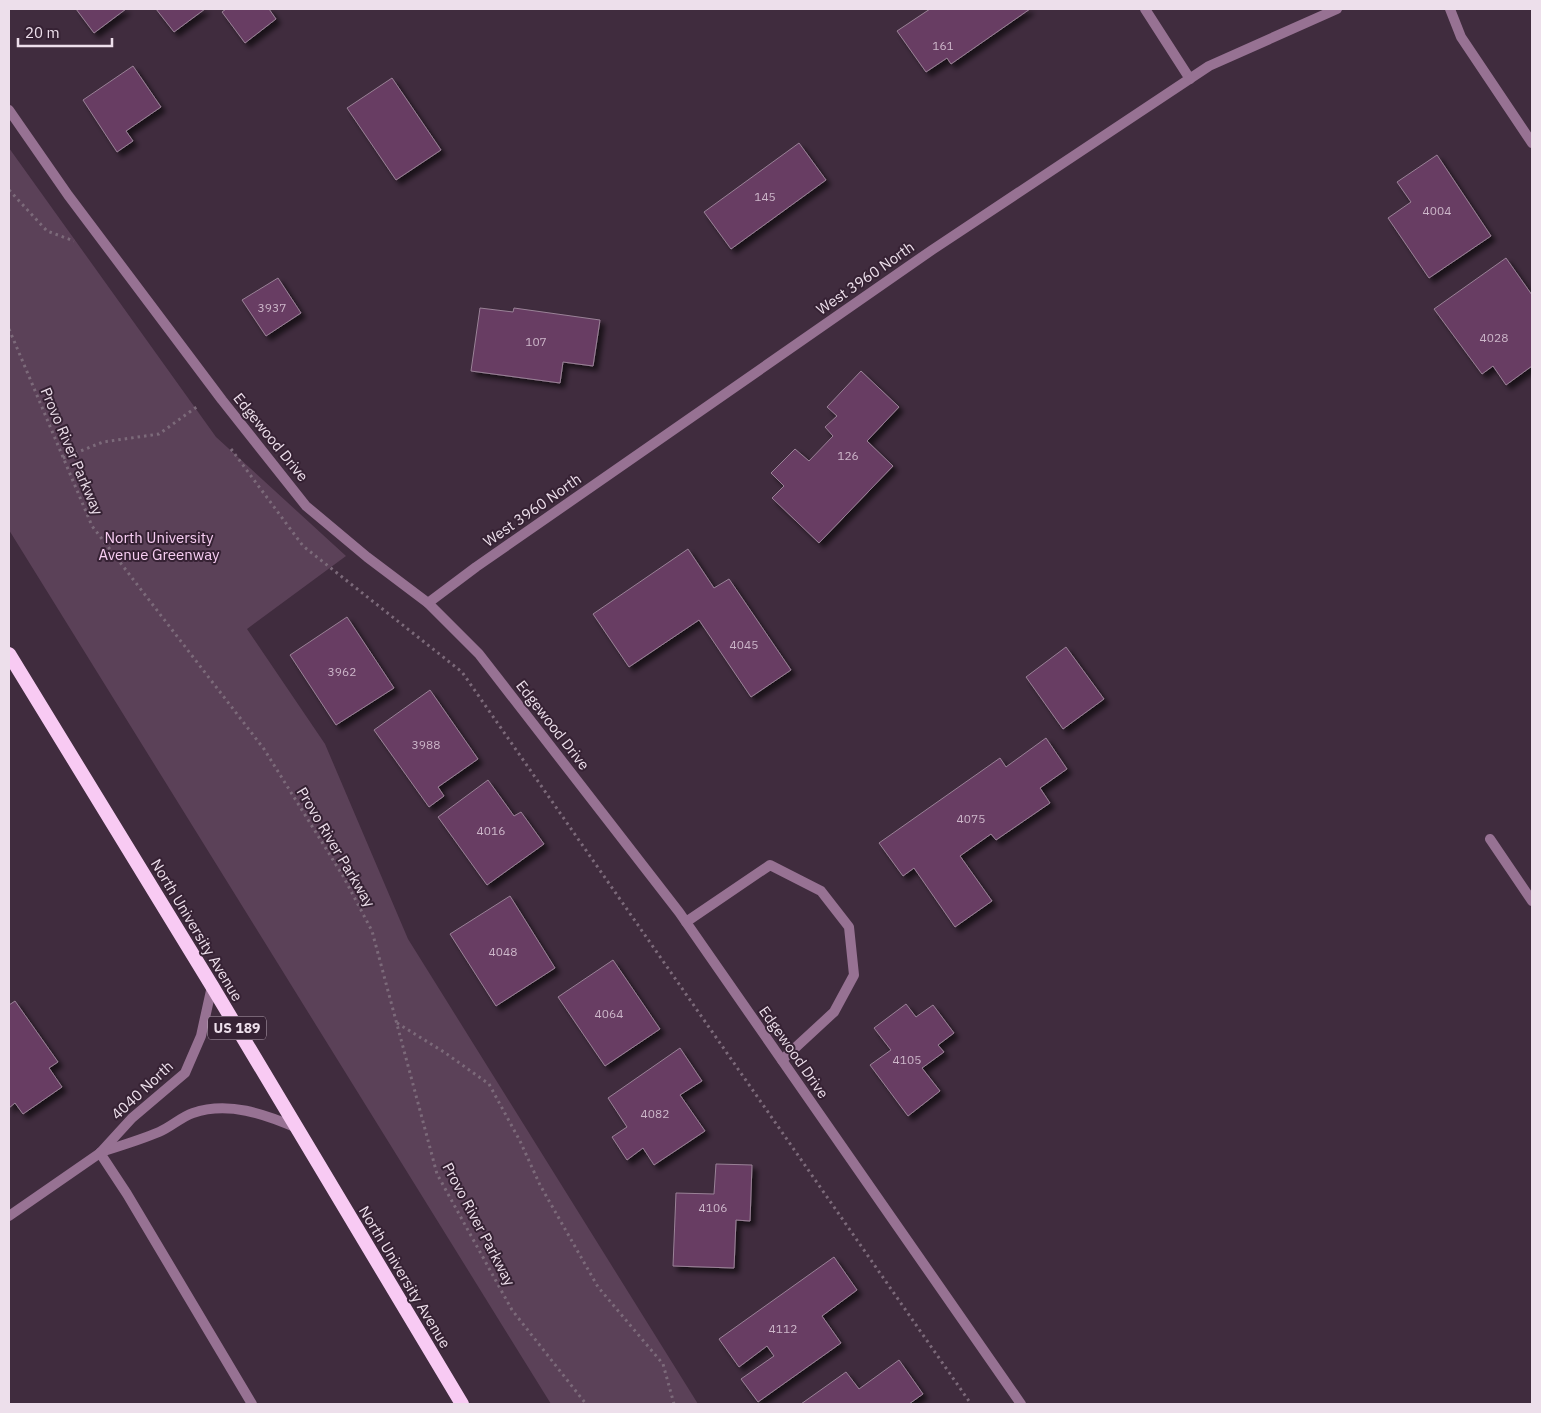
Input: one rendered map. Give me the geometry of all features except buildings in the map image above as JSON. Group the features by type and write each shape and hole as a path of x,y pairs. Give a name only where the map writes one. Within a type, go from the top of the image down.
{"highway":[{"name":"North University Avenue","path":"9,654 212,986 462,1404"}],"street":[{"path":"1145,9 1190,79"},
{"name":"West 3960 North","path":"428,603 932,250 1209,66 1337,9"},
{"path":"1450,9 1461,37 1532,143"},
{"name":"Edgewood Drive","path":"9,110 68,195 210,384 306,506 366,557 428,603 479,654 686,922 1022,1404"},
{"path":"1490,840 1532,902"},
{"path":"686,922 770,866 821,891 849,927 854,975 834,1012 782,1060"},
{"name":"4040 North","path":"9,1216 100,1152 132,1118 185,1073 201,1036 212,986"},
{"name":"4040 North","path":"100,1152 161,1132 191,1114 207,1109 223,1108 246,1111 272,1117 297,1128"},
{"path":"100,1152 252,1404"}],"path":[{"path":"9,190 47,231 74,240 80,248"},
{"name":"Provo River Parkway","path":"9,329 92,526 264,749 343,876 372,931 437,1174 512,1310 586,1404"},
{"path":"63,458 103,442 159,434 198,406 204,413"},
{"path":"227,445 304,546 462,672 971,1404"},
{"path":"396,1023 444,1052 489,1084 520,1141 540,1185 598,1287 663,1364 674,1404"}],"green space":[{"name":"North University Avenue Greenway","path":"9,148 216,437 346,556 247,629 325,744 408,939 698,1404 551,1404 9,530"}]}
